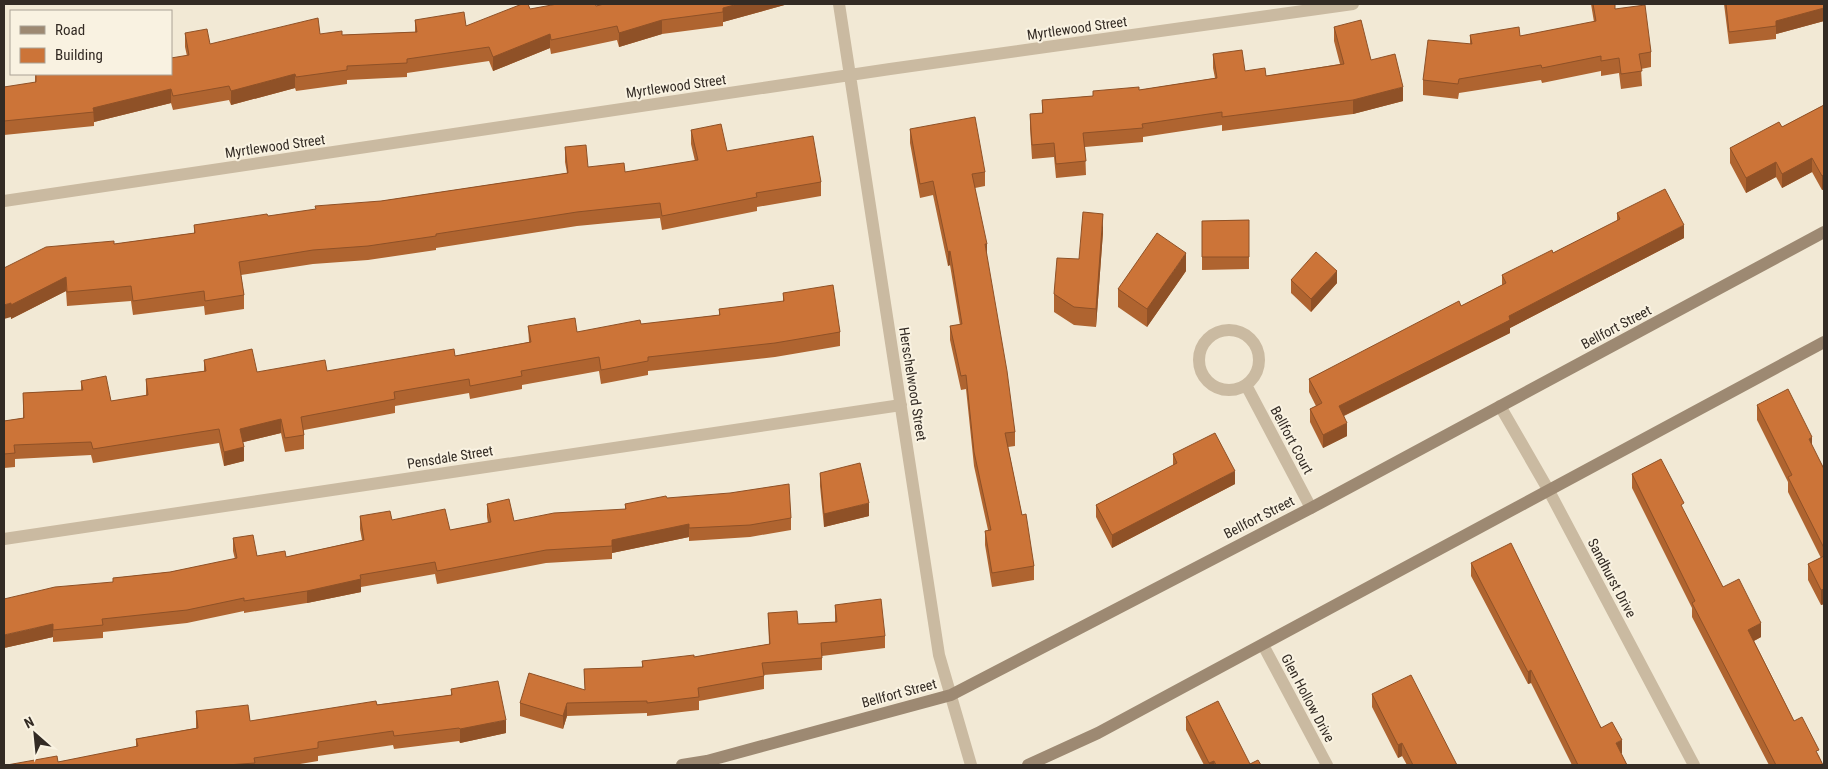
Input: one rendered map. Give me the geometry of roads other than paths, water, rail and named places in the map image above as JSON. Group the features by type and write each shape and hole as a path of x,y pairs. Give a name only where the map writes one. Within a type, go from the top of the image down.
{"main road":[{"name":"Bellfort Street","path":"682,765 707,761 951,695 1311,508 1824,232"},
{"path":"1028,765 1098,733 1824,342"}],"street":[{"name":"Herschelwood Street","path":"838,4 851,76 939,656 971,765"},
{"name":"Myrtlewood Street","path":"4,201 1353,4"},
{"path":"1222,330 1242,332 1256,344 1260,363 1257,372 1246,385 1234,390 1223,390 1206,379 1200,370 1199,360 1203,345 1213,334 1222,330"},
{"name":"Bellfort Court","path":"1246,385 1311,508"},
{"name":"Pensdale Street","path":"4,539 901,405"},
{"name":"Sandhurst Drive","path":"1500,406 1549,491 1694,765"},
{"name":"Glen Hollow Drive","path":"1263,645 1327,765"}]}
